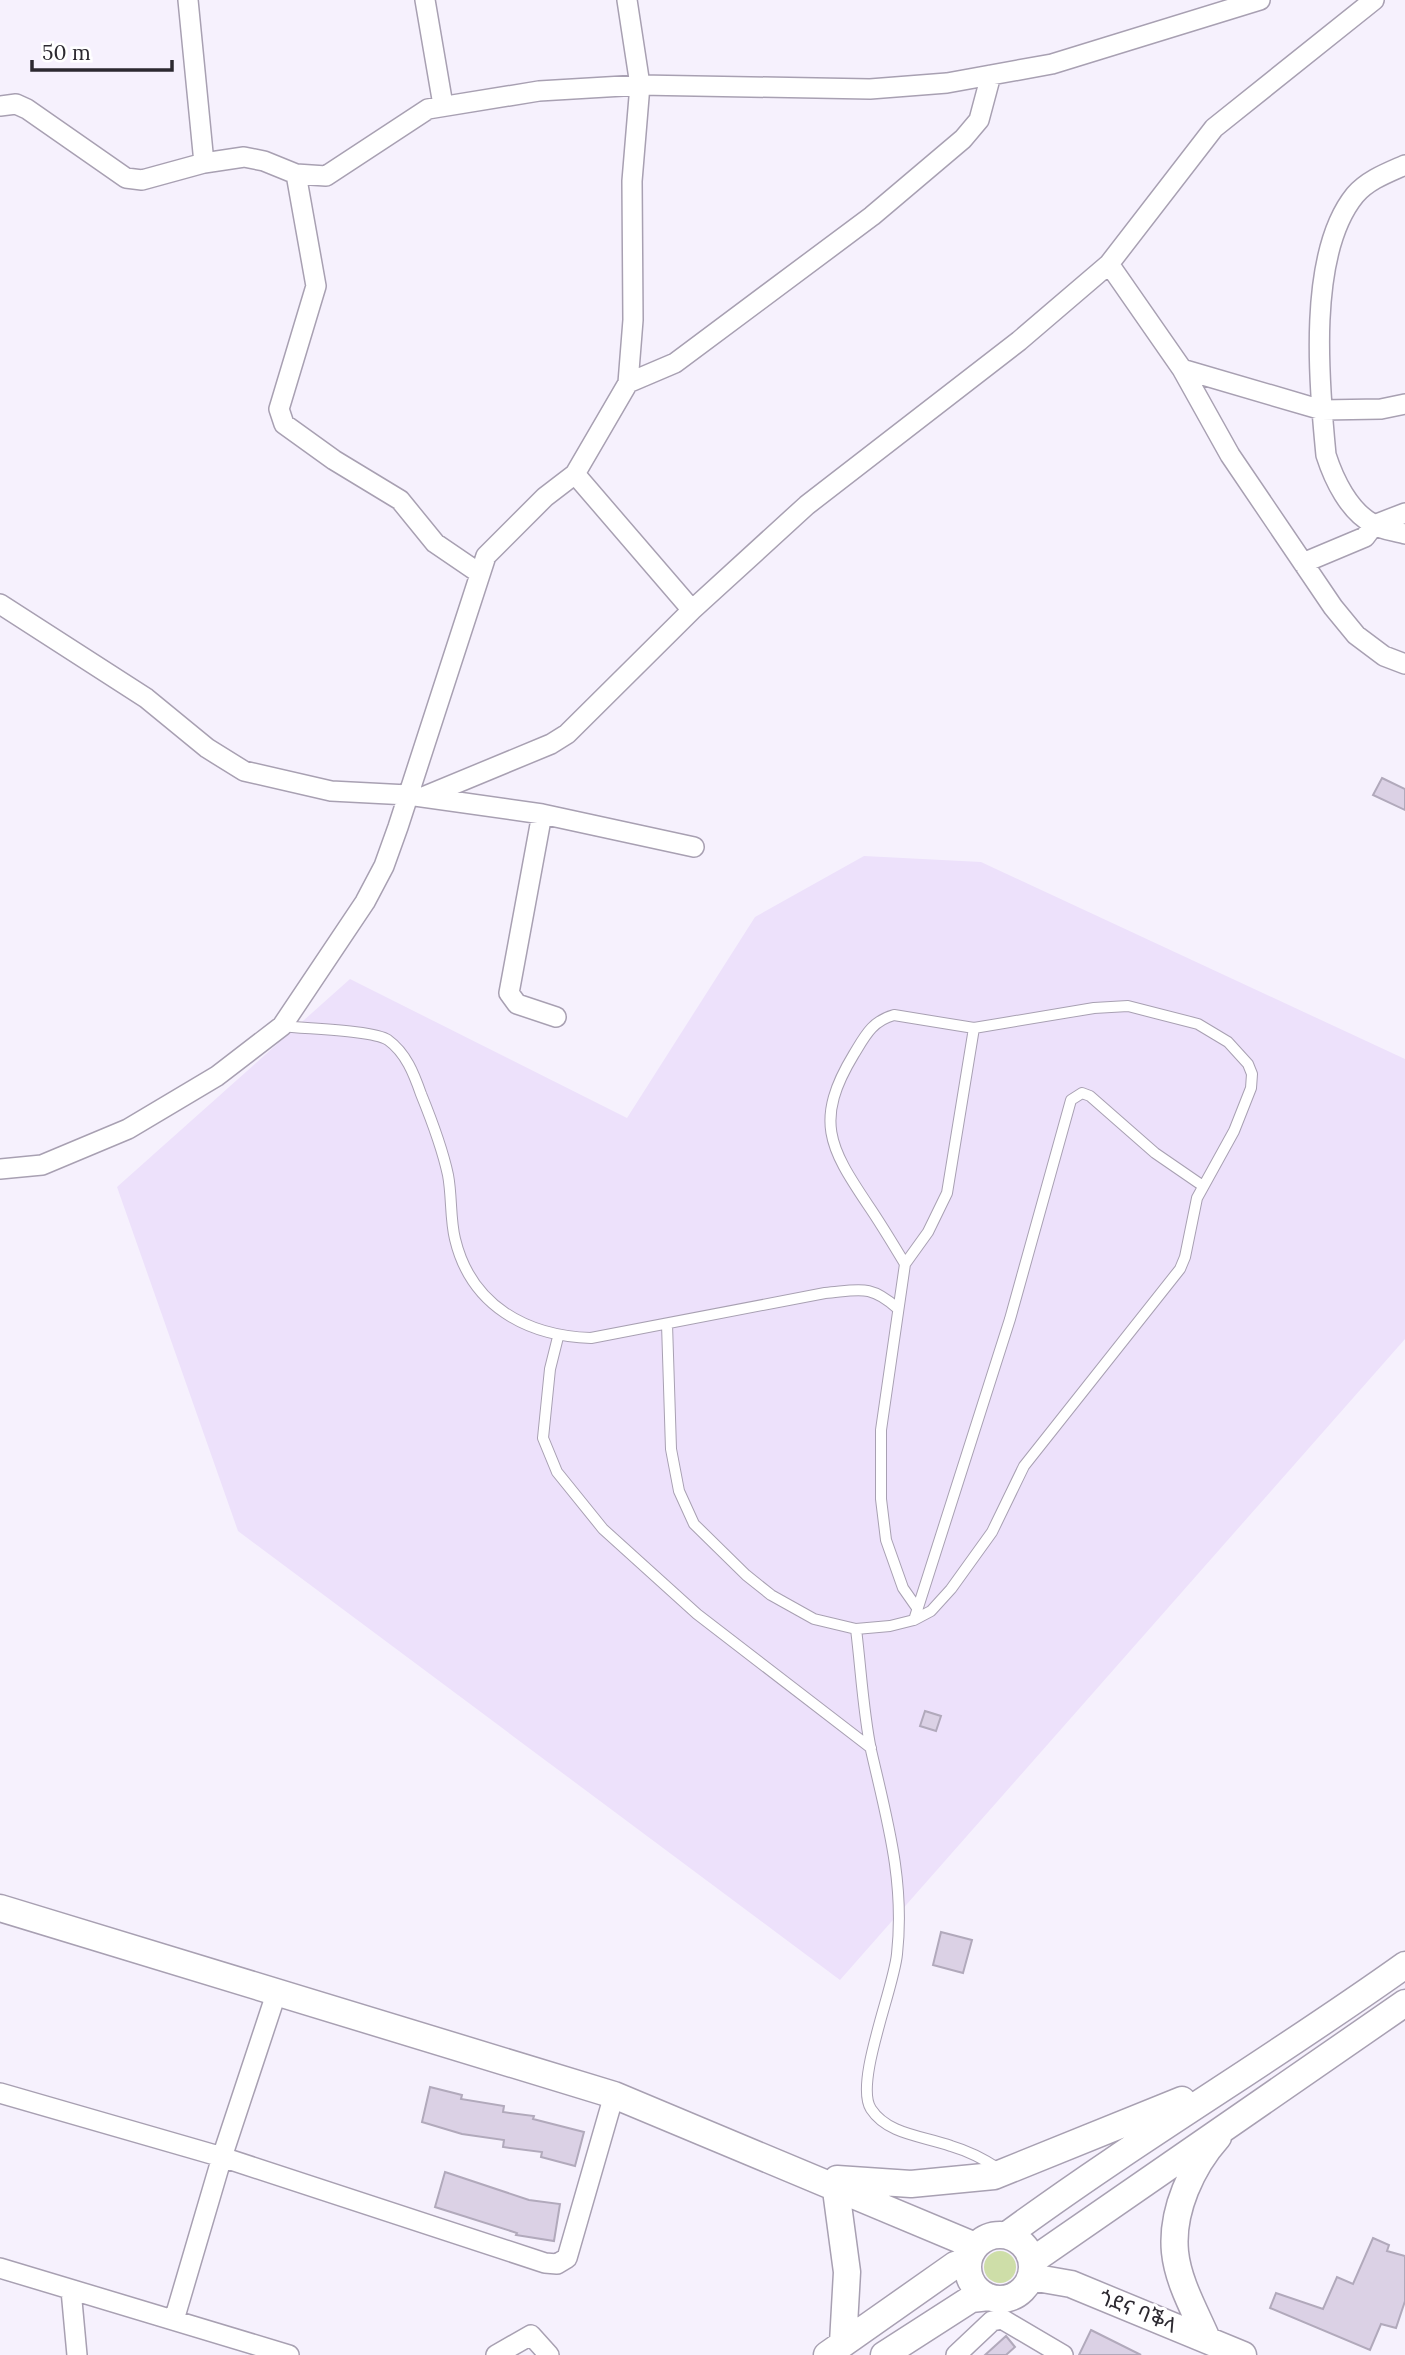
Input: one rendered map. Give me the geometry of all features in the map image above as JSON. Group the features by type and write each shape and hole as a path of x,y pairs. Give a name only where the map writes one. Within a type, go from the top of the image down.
{"main road":[{"path":"0,1908 614,2095 808,2176 972,2254"},
{"path":"835,2349 972,2254 990,2236 1007,2235 1093,2172 1361,1998 1405,1965"},
{"path":"972,2254 970,2279 981,2293 999,2299 1018,2294 1031,2269 1234,2118 1358,2038 1405,2003"},
{"path":"808,2176 911,2185 976,2179 1005,2173 1178,2101 1211,2094"},
{"path":"1207,2339 1178,2269 1175,2229 1183,2194 1209,2147 1234,2118"},
{"path":"835,2349 848,2272 836,2190"},
{"path":"1007,2235 1021,2243 1031,2269"},
{"name":"ጎደና ባቕላ","path":"1031,2269 1243,2355"},
{"path":"884,2355 971,2299 989,2297"}],"street":[{"path":"188,0 204,163"},
{"path":"425,0 443,105"},
{"path":"0,1169 42,1165 128,1129 217,1076 282,1027 365,902 416,796 479,573 495,544 545,497 575,474 628,383 634,320 632,181 640,85 627,0"},
{"path":"0,106 16,104 27,109 126,178 151,178 204,163 244,157 264,161 296,174 326,176 416,116 443,105 539,90 640,85 909,88 1052,64 1260,0"},
{"path":"416,796 551,744 567,734 692,610 807,505 1008,349 1109,264 1214,128 1374,0"},
{"path":"628,383 675,363 872,216 963,139 979,120 991,75"},
{"path":"1405,165 1369,182 1355,195 1341,218 1331,244 1320,337 1322,410 1331,470 1360,514 1374,525 1405,534"},
{"path":"296,174 316,286 279,408 279,417 284,424 334,460 400,500 435,543 479,573"},
{"path":"1109,264 1182,369 1230,455 1303,564 1356,635 1384,656 1405,664"},
{"path":"1182,369 1322,410 1381,409 1405,404"},
{"path":"575,474 692,610"},
{"path":"1303,564 1365,537 1374,525 1405,513"},
{"path":"0,604 66,649 146,698 229,764 320,790 416,796 542,814 694,847"},
{"path":"542,814 509,993 517,1004 556,1017"},
{"path":"174,2320 222,2157 277,1991"},
{"path":"0,2093 222,2157 545,2263 557,2264 567,2258 614,2095"},
{"path":"0,2268 289,2355"},
{"path":"71,2290 77,2355"},
{"path":"957,2355 992,2321 1002,2319 1063,2355"},
{"path":"496,2355 531,2335 549,2355"}],"lane":[{"path":"667,1324 671,1449 678,1491 694,1524 746,1575 771,1595 814,1619 856,1629 914,1620 931,1611 951,1589 992,1532 1024,1466 1180,1269 1185,1257 1193,1210 1203,1186 1234,1131 1251,1088 1252,1074 1248,1064 1228,1042 1198,1024 1128,1006 1094,1007 974,1028 894,1015 882,1018 871,1026 842,1074 830,1116 831,1139 841,1166 905,1264"},
{"path":"282,1027 371,1035 387,1039 399,1050 414,1076 441,1147 449,1179 455,1239 466,1267 503,1313 526,1327 558,1337 591,1338 825,1293 859,1290 879,1292 897,1308"},
{"path":"917,1608 903,1588 886,1540 881,1499 881,1430 905,1264 928,1231 947,1193 974,1028"},
{"path":"914,1620 1010,1319 1071,1100 1082,1093 1090,1096 1154,1153 1203,1186"},
{"path":"558,1337 550,1368 543,1438 557,1472 603,1529 697,1614 871,1748"},
{"path":"856,1629 871,1748 889,1817 899,1906 897,1958 874,2042 867,2087 869,2106 878,2119 893,2128 951,2146 983,2159 1005,2173"}],"shaded area":[{"path":"864,856 981,862 1405,1059 1405,1339 840,1980 238,1531 117,1187 350,979 627,1118 755,917"}],"green space":[{"path":"1000,2251 1011,2256 1016,2267 1011,2278 1000,2283 989,2278 984,2267 989,2256"}],"building":[{"path":"1382,778 1405,789 1405,810 1373,795"},
{"path":"925,1711 941,1716 936,1731 920,1726"},
{"path":"941,1932 972,1940 963,1973 933,1965"},
{"path":"430,2087 462,2095 461,2099 504,2106 503,2112 534,2116 533,2119 584,2132 575,2166 541,2157 542,2152 503,2147 504,2140 462,2134 422,2122"},
{"path":"445,2172 529,2200 560,2204 554,2241 516,2235 517,2233 435,2207"},
{"path":"1373,2238 1389,2245 1387,2251 1405,2256 1405,2301 1396,2328 1381,2324 1370,2350 1270,2308 1276,2293 1323,2309 1337,2277 1353,2284"},
{"path":"1091,2330 1141,2355 1079,2355"},
{"path":"1006,2336 1015,2347 1006,2355 985,2355"}]}
